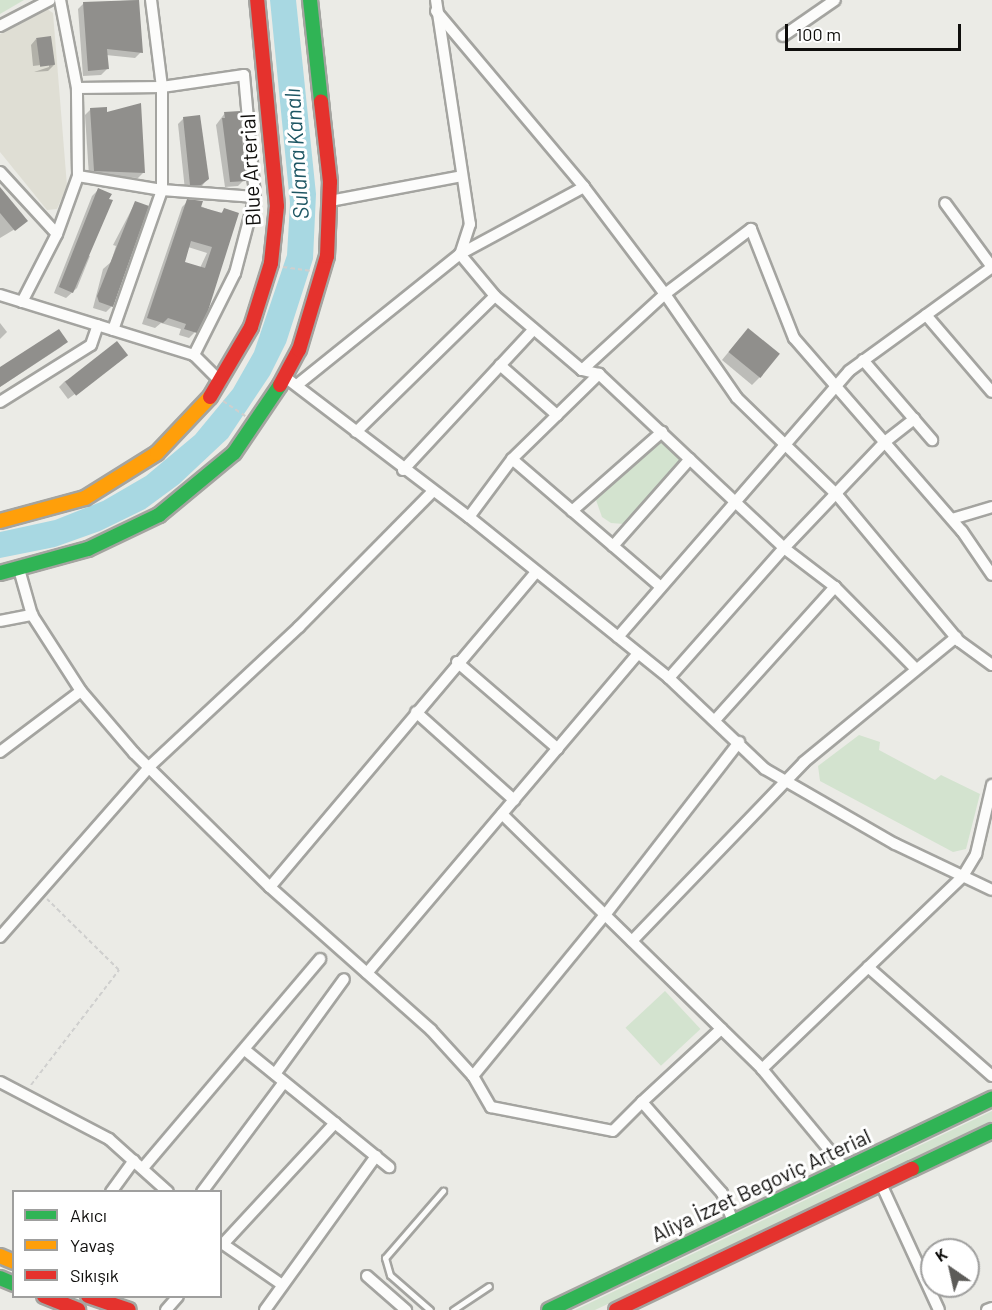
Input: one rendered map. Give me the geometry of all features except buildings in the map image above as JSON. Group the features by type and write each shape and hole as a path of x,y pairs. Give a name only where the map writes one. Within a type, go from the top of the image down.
{"main road":[{"name":"Blue Arterial","path":"0,521 85,498 123,477 189,423 221,382 252,327 272,263 277,206 257,0"},
{"path":"0,573 88,549 159,515 234,453 285,377 299,350 327,256 330,201 310,0"},
{"name":"Aliya İzzet Begoviç Arterial","path":"549,1310 992,1099"},
{"path":"616,1310 882,1186 992,1131"},
{"path":"49,1298 78,1310"},
{"path":"94,1298 129,1310"}],"street":[{"path":"0,26 50,0"},
{"path":"22,302 57,234 78,176 77,88 60,0"},
{"path":"113,330 162,190 162,87 151,0"},
{"path":"783,36 835,0"},
{"path":"436,5 470,224 459,254"},
{"path":"436,5 584,187 664,294 737,398 838,496 956,637 992,665"},
{"path":"77,88 162,87 244,75 255,197 236,273 194,355"},
{"path":"0,172 57,234"},
{"path":"78,176 162,190 255,197"},
{"path":"330,201 462,176"},
{"path":"297,385 459,254 584,187"},
{"path":"618,637 835,386 863,360 992,267 945,203"},
{"path":"582,370 664,294 751,229 794,338 886,441 951,519 992,575"},
{"path":"459,254 495,296 582,370 599,374 784,548 835,587 916,669"},
{"path":"356,432 495,296"},
{"path":"1,297 194,355 221,382"},
{"path":"926,315 992,392"},
{"path":"0,402 91,345 98,325"},
{"path":"403,470 534,329"},
{"path":"863,360 933,440"},
{"path":"500,366 557,415"},
{"path":"469,517 512,459 599,374"},
{"path":"285,377 403,470 469,517 618,637 637,655 669,678 716,719 765,769 895,844 992,890"},
{"path":"669,678 784,548 838,496 886,441 915,419"},
{"path":"572,511 662,432"},
{"path":"512,459 661,587"},
{"path":"613,546 690,459"},
{"path":"0,937 150,766 299,627 433,491"},
{"path":"951,519 992,507"},
{"path":"19,569 32,615 81,691 134,753 150,766 270,887 431,1030 473,1076 491,1107 613,1131 721,1029"},
{"path":"270,887 536,572"},
{"path":"716,719 835,587"},
{"path":"0,621 32,615"},
{"path":"632,941 787,783 804,762 956,637"},
{"path":"367,973 637,655"},
{"path":"458,662 558,749"},
{"path":"0,752 81,691"},
{"path":"416,712 514,800"},
{"path":"473,1076 605,915 739,742"},
{"path":"762,1069 963,876 976,854 992,785"},
{"path":"502,814 762,1069 846,1170"},
{"path":"143,1168 320,959"},
{"path":"868,967 988,1069 992,1076"},
{"path":"274,1074 344,979"},
{"path":"245,1050 389,1167"},
{"path":"0,1082 109,1139 167,1190"},
{"path":"203,1190 284,1082"},
{"path":"642,1102 722,1193 733,1222"},
{"path":"222,1243 336,1123"},
{"path":"265,1310 281,1284 376,1156"},
{"path":"112,1190 134,1160"},
{"path":"882,1186 939,1310"},
{"path":"222,1245 281,1284"},
{"path":"367,1276 406,1310"},
{"path":"166,1310 176,1298"},
{"path":"987,1310 992,1308"}],"lane":[{"path":"430,1310 390,1275 385,1258 443,1191"},
{"path":"453,1310 489,1286"}],"path":[{"path":"278,266 316,272"},
{"path":"218,398 250,420"},
{"path":"24,1095 119,970 39,892"}],"shaded area":[{"path":"47,9 53,13 67,186 57,209 47,210 0,152 0,34"}],"green space":[{"path":"0,0 24,0 0,14"},
{"path":"666,438 687,457 624,524 611,523 602,517 596,500"},
{"path":"859,735 880,742 879,750 935,780 941,775 980,794 966,849 953,852 820,781 818,766"},
{"path":"665,991 700,1029 661,1066 626,1028"},
{"path":"992,1111 992,1121 881,1176 595,1310 575,1310"}],"water":[{"name":"Sulama Kanalı","path":"270,0 296,0 316,194 313,259 286,343 270,375 228,438 179,484 145,509 100,531 55,547 0,558 0,532 55,520 103,501 146,476 195,435 233,389 254,352 287,255 290,203"}],"traffic: fast":[{"path":"310,0 321,102"},
{"path":"0,573 88,549 159,515 234,453 280,385"},
{"path":"549,1310 992,1099"},
{"path":"912,1169 992,1131"},
{"path":"0,1278 12,1283"}],"traffic: slow":[{"path":"0,521 85,498 157,453 210,397"},
{"path":"0,1256 12,1261"}],"traffic: jam":[{"path":"210,397 251,327 271,263 277,206 257,0"},
{"path":"280,385 299,350 327,256 330,182 321,102"},
{"path":"616,1310 912,1169"},
{"path":"49,1298 78,1310"},
{"path":"94,1298 129,1310"}]}
